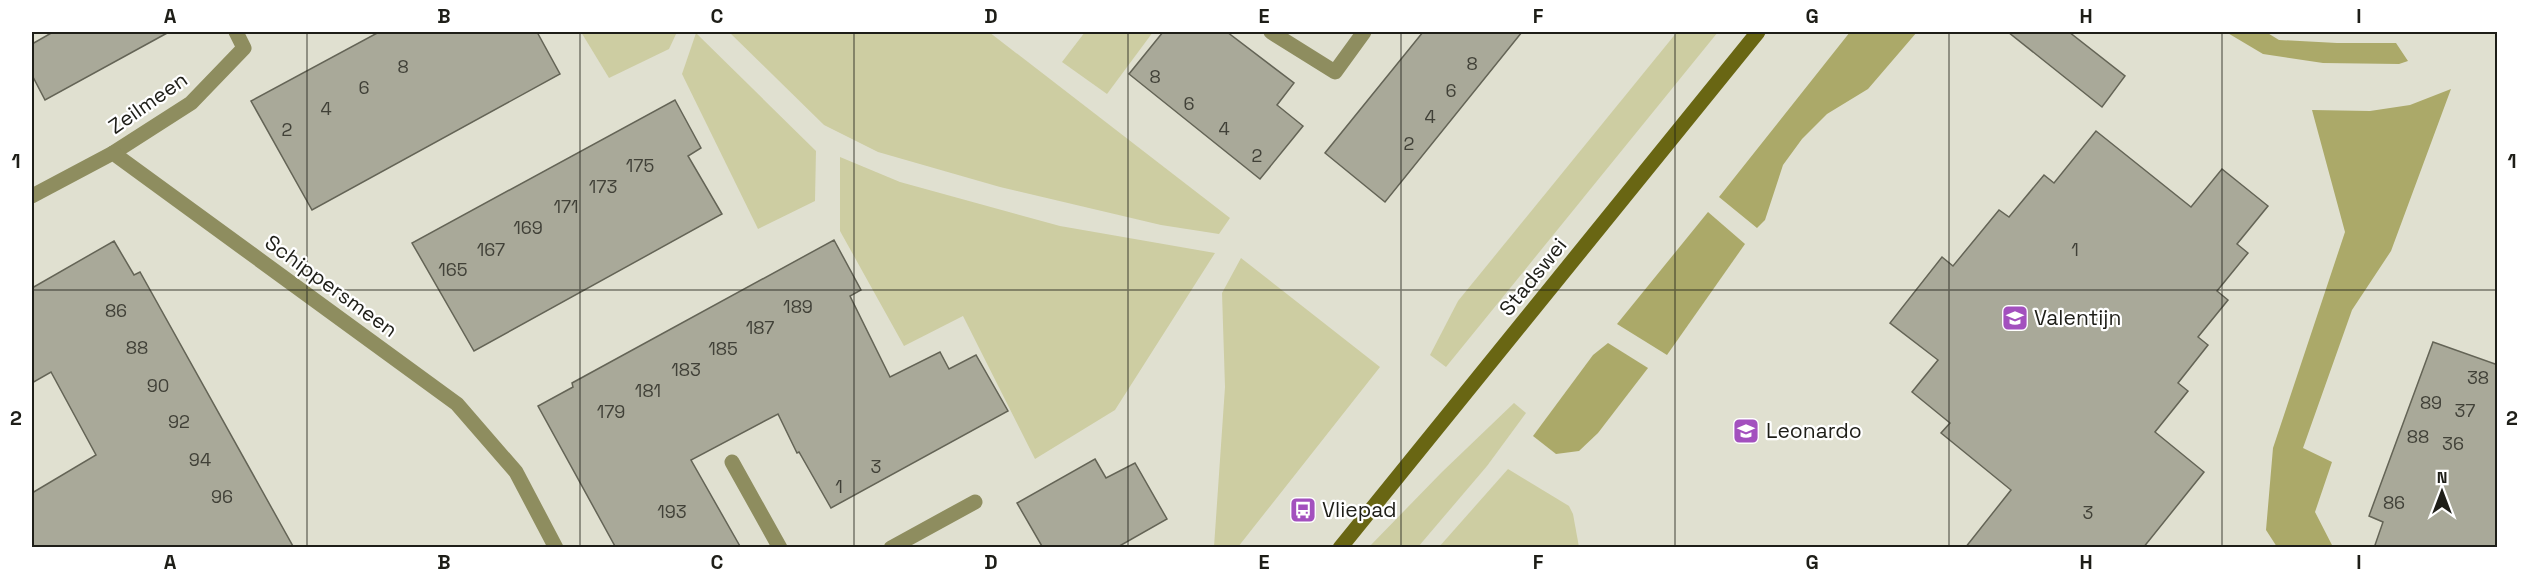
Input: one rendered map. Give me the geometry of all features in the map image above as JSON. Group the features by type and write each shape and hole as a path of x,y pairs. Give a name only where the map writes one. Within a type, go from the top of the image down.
{"street":[{"name":"Zeilmeen","path":"114,153 191,103 244,48 236,32"},
{"path":"1271,32 1335,72 1364,32"},
{"name":"Stadswei","path":"1340,548 1758,32"},
{"path":"32,195 114,153"},
{"name":"Schippersmeen","path":"114,153 457,404 516,472 556,548"},
{"path":"732,462 780,548"},
{"path":"891,548 975,502"}],"green space":[{"path":"581,32 677,32 669,49 609,78"},
{"path":"729,32 989,32 1230,218 1219,234 1161,225 1000,187 878,152 824,125"},
{"path":"1085,32 1153,32 1107,94 1062,62"},
{"path":"1677,32 1718,32 1446,367 1430,355 1458,301"},
{"path":"696,33 816,151 815,201 758,229 682,74"},
{"path":"840,157 900,182 1060,226 1215,253 1115,410 1035,459 963,316 904,346 840,231"},
{"path":"1241,258 1380,367 1238,547 1214,547 1225,387 1222,293"},
{"path":"1514,403 1526,413 1487,466 1418,547 1369,547 1442,472"},
{"path":"1508,469 1569,506 1573,514 1579,547 1439,547"}],"shaded area":[{"path":"1850,32 1917,32 1868,89 1827,114 1802,139 1783,165 1765,220 1757,228 1719,197"},
{"path":"2226,32 2266,32 2279,40 2396,43 2408,61 2399,64 2323,63 2263,54"},
{"path":"2451,89 2391,251 2352,310 2303,448 2332,462 2315,512 2333,547 2277,547 2266,530 2273,448 2345,232 2312,110 2370,111 2410,105"},
{"path":"1708,212 1745,244 1667,355 1617,324"},
{"path":"1608,343 1648,368 1598,433 1579,451 1556,454 1533,436 1593,355"}],"building":[{"path":"53,32 169,32 45,100 32,75 32,44"},
{"path":"379,32 537,32 560,74 312,210 251,101"},
{"path":"1163,32 1227,32 1294,83 1277,105 1303,126 1260,179 1129,74"},
{"path":"1423,32 1522,32 1385,202 1325,153"},
{"path":"2008,32 2069,32 2125,76 2102,107"},
{"path":"675,100 701,148 688,156 722,214 474,351 412,243"},
{"path":"2096,131 2191,207 2222,169 2268,206 2237,244 2248,253 2217,291 2228,300 2198,337 2208,345 2178,383 2188,391 2155,432 2204,472 2143,548 1965,548 2011,490 1941,433 1950,423 1912,392 1938,360 1890,323 1942,257 1953,266 1999,210 2009,217 2044,175 2054,183"},
{"path":"834,240 861,290 850,296 890,377 940,352 949,369 976,355 1008,411 831,508 799,452 797,453 778,414 691,460 741,548 616,548 538,406 573,387 572,383"},
{"path":"114,241 134,275 140,272 294,548 32,548 32,493 96,455 51,372 32,383 32,288"},
{"path":"2433,342 2498,365 2498,548 2374,548 2383,522 2369,516"},
{"path":"1095,459 1106,478 1135,463 1167,519 1116,548 1043,548 1017,503"}],"place":[{"name":"Valentijn","path":"2015,318"},
{"name":"Leonardo","path":"1746,431"},
{"name":"Vliepad","path":"1303,510"}]}
